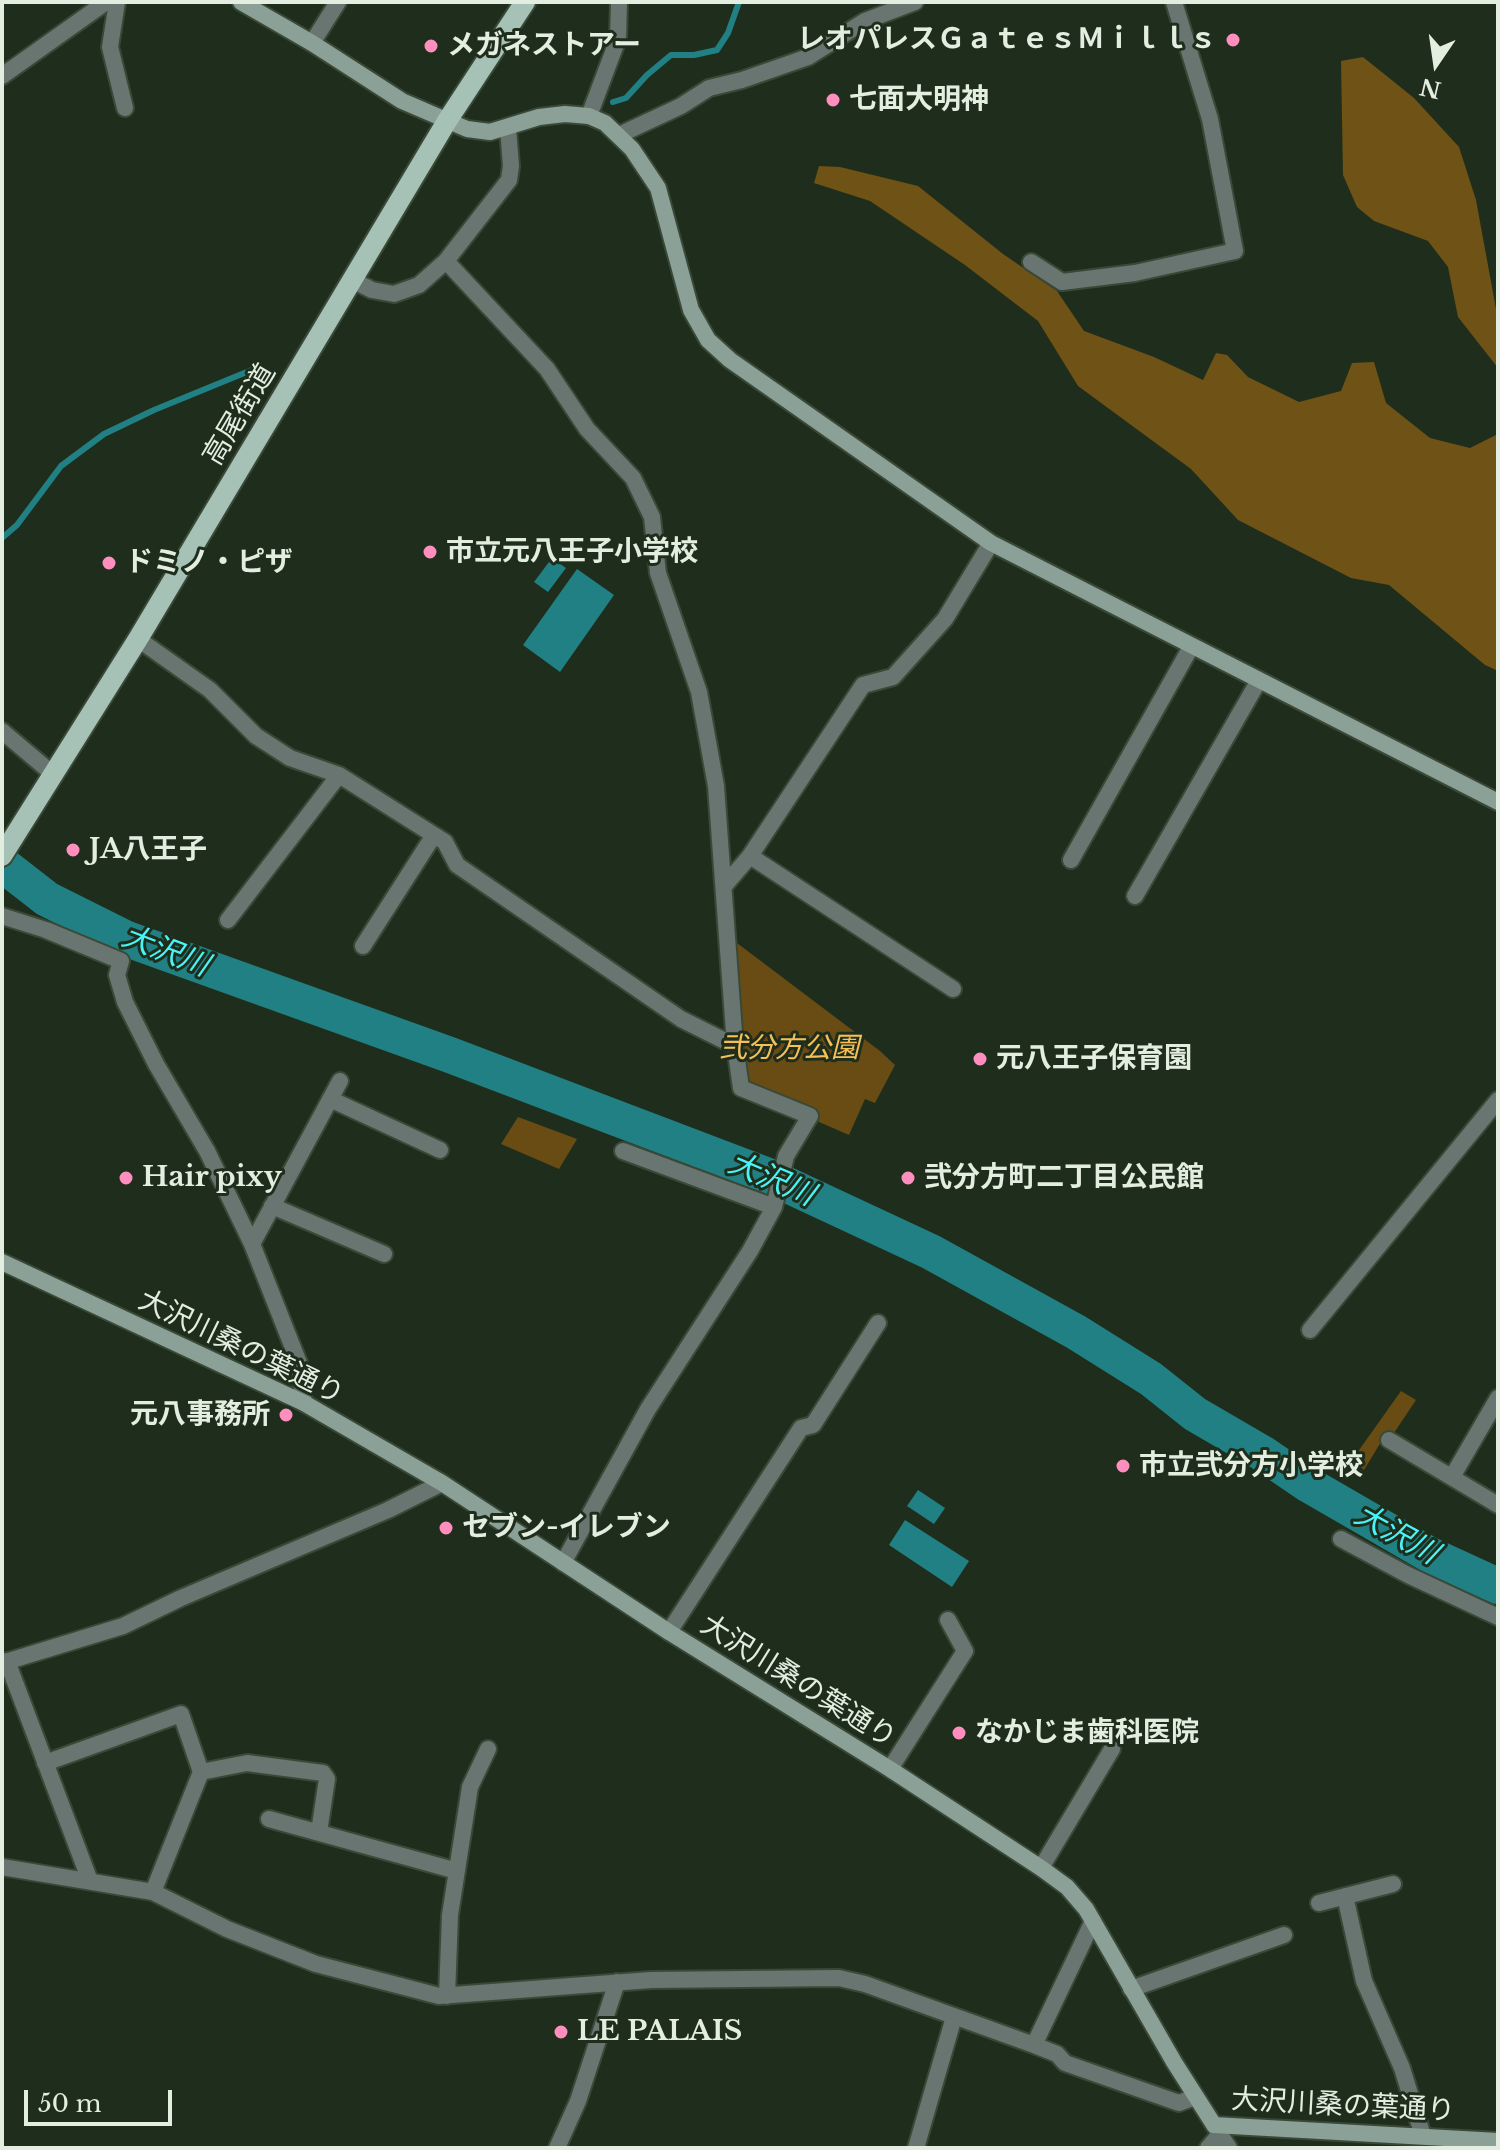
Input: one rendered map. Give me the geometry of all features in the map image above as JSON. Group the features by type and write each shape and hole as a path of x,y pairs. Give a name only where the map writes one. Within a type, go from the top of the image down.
{"main road":[{"name":"高尾街道","path":"4,849 138,639 447,121 525,2"}],"street":[{"path":"2,76 106,2"},
{"path":"117,2 110,47 125,108"},
{"path":"241,2 402,101 467,129 490,132 539,117 565,114 589,116 605,123 646,168 658,188 691,310 708,340 730,360 991,543 1498,802"},
{"path":"312,43 338,2"},
{"path":"589,116 618,39 619,2"},
{"path":"619,135 681,106 709,88 808,57 865,21 915,2"},
{"path":"1031,262 1062,282 1135,273 1235,251 1210,119 1174,2"},
{"path":"354,281 372,290 394,294 419,285 446,261 509,180 508,128"},
{"path":"446,261 547,369 587,429 633,478 652,517 658,573 699,692 716,786 735,1046 741,1088 810,1116 786,1156 775,1203 750,1251 648,1409 563,1563"},
{"path":"725,885 750,856 863,685 893,677 945,619 991,543"},
{"path":"138,639 210,690 256,736 290,758 339,775 445,842 457,865 681,1019 735,1046"},
{"path":"1071,860 1191,647"},
{"path":"1135,896 1258,682"},
{"path":"2,731 54,775"},
{"path":"228,920 339,775"},
{"path":"363,946 434,835"},
{"path":"750,856 953,989"},
{"path":"2,916 46,930 121,961 117,975 125,1002 156,1064 207,1151 252,1244 299,1363 304,1403"},
{"path":"252,1244 340,1081"},
{"path":"330,1099 440,1150"},
{"path":"1310,1330 1498,1100"},
{"path":"623,1151 775,1203"},
{"path":"272,1206 384,1254"},
{"name":"大沢川桑の葉通り","path":"3,1265 304,1403 442,1483 669,1632 890,1769 1041,1868 1067,1887 1093,1921 1221,2136 1423,2136 1498,2141"},
{"path":"669,1632 801,1428 813,1425 878,1323"},
{"path":"1452,1477 1493,1417 1498,1398"},
{"path":"1389,1440 1498,1505"},
{"path":"90,1881 4,1662 123,1626 388,1510 442,1483"},
{"path":"1341,1539 1408,1575 1498,1617"},
{"path":"890,1769 965,1651 948,1620"},
{"path":"45,1763 181,1714 201,1772 153,1892"},
{"path":"447,1996 450,1915 470,1787 488,1749"},
{"path":"1041,1868 1112,1749"},
{"path":"201,1772 247,1763 323,1773 327,1779 319,1832"},
{"path":"269,1819 457,1871"},
{"path":"2,1867 153,1892 227,1929 316,1964 447,1996 617,1982 839,1978 865,1984 1034,2045 1057,2054 1065,2063 1179,2103 1195,2097"},
{"path":"1319,1903 1393,1884"},
{"path":"1345,1896 1364,1981 1402,2068 1423,2136"},
{"path":"1034,2045 1093,1921"},
{"path":"1131,1989 1284,1935"},
{"path":"557,2148 578,2101 617,1982"},
{"path":"916,2148 954,2017"},
{"path":"1208,2148 1221,2136"}],"green space":[{"name":"弐分方公園","path":"729,937 895,1065 875,1103 865,1099 849,1135 741,1088"},
{"path":"518,1117 577,1139 559,1169 501,1144"},
{"path":"1401,1391 1416,1400 1386,1445 1381,1442 1364,1470 1352,1460"}],"shaded area":[{"path":"1363,57 1414,98 1459,147 1476,200 1498,320 1498,368 1458,317 1448,267 1428,241 1374,221 1357,207 1343,175 1341,61"},
{"path":"819,166 840,167 918,186 1003,254 1057,291 1084,331 1154,357 1203,380 1216,353 1227,355 1248,377 1299,402 1341,391 1352,363 1374,362 1386,403 1430,438 1470,448 1498,434 1498,671 1485,665 1389,585 1351,578 1238,520 1191,469 1078,386 1038,321 965,265 870,201 814,183"}],"water":[{"path":"552,558 566,568 548,592 534,582"},
{"path":"577,569 614,595 560,672 523,645"},
{"path":"918,1490 945,1508 934,1524 907,1506"},
{"path":"905,1520 969,1561 952,1587 889,1545"}],"waterway":[{"path":"613,102 626,98 671,55 694,55 717,50 728,33 739,2"},
{"path":"2,538 17,525 61,466 104,434 259,367"},
{"name":"大沢川","path":"2,864 47,899 127,939 450,1055 766,1175 931,1252 1076,1332 1151,1379 1195,1414 1309,1485 1430,1555 1498,1586"},
{"path":"765,1185 766,1175"}],"place":[{"name":"レオパレスＧａｔｅｓＭｉｌｌｓ","path":"1233,40"},
{"name":"メガネストアー","path":"431,46"},
{"name":"七面大明神","path":"833,100"},
{"name":"市立元八王子小学校","path":"430,552"},
{"name":"ドミノ・ピザ","path":"109,563"},
{"name":"JA八王子","path":"73,850"},
{"name":"元八王子保育園","path":"980,1059"},
{"name":"Hair pixy","path":"126,1178"},
{"name":"弐分方町二丁目公民館","path":"908,1178"},
{"name":"元八事務所","path":"286,1415"},
{"name":"市立弐分方小学校","path":"1123,1466"},
{"name":"セブン-イレブン","path":"446,1528"},
{"name":"なかじま歯科医院","path":"959,1733"},
{"name":"LE PALAIS","path":"561,2032"}]}
